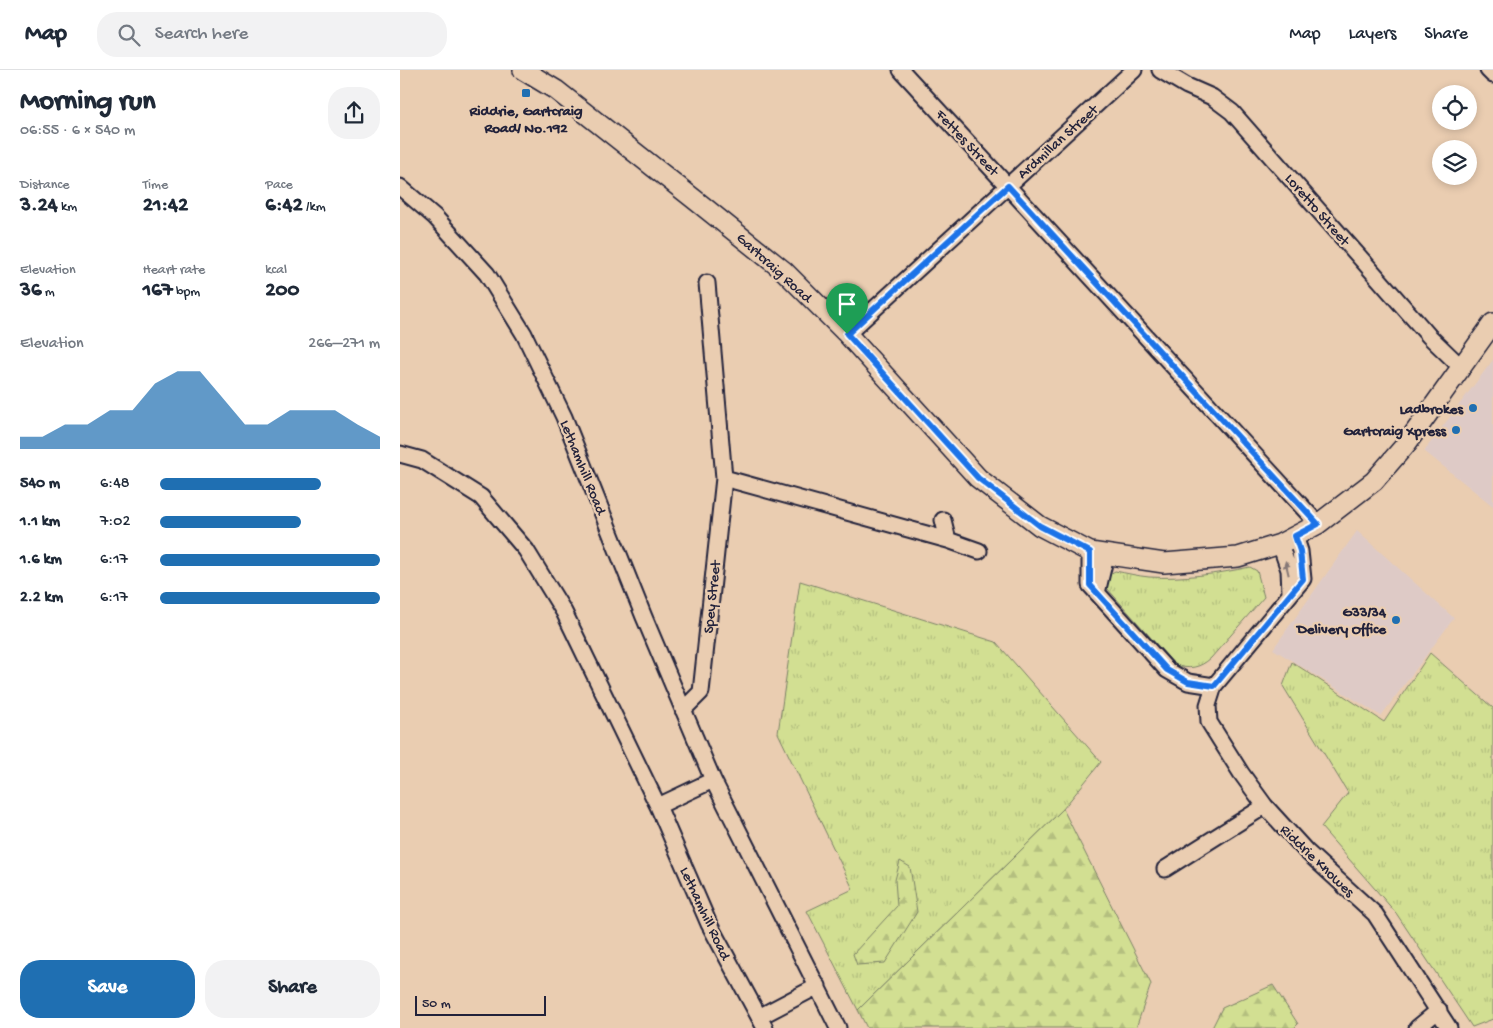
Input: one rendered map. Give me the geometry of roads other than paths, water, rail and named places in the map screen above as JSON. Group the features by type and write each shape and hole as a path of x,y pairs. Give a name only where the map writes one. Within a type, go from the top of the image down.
{"street":[{"name":"Gartcraig Road","path":"523,70 556,90 784,271 847,334 978,478 1040,526 1098,554 1164,563 1238,557 1287,540 1318,524 1374,481 1407,443 1493,323"},
{"name":"Fettes Street","path":"901,70 1318,524"},
{"name":"Ardmillan Street","path":"847,334 1134,70"},
{"name":"Loretto Street","path":"1160,70 1187,86 1212,97 1232,112 1429,336 1461,367"},
{"path":"1488,70 1493,75"},
{"name":"Lethamhill Road","path":"400,187 435,217 487,274 524,334 564,417 713,780 838,1028"},
{"name":"Spey Street","path":"683,710 701,692 724,478 707,283"},
{"name":"Lethamhill Road","path":"400,454 422,460 481,497 526,550 564,612 658,806 709,924 762,1022 818,986"},
{"path":"724,478 948,540 979,551"},
{"path":"943,520 948,540"},
{"path":"1098,554 1097,593 1167,670 1188,682 1214,686 1303,579 1300,551 1287,540"},
{"name":"Riddrie Knowes","path":"1214,686 1208,705 1209,722 1241,773 1265,806 1306,851 1375,914 1449,1028"},
{"path":"658,806 713,780"},
{"path":"1165,869 1265,806"},
{"path":"1417,1028 1439,1010"}],"place":[{"name":"Riddrie, Gartcraig Road/ No.192","path":"526,93"},
{"name":"Ladbrokes","path":"1473,408"},
{"name":"Gartcraig Xpress","path":"1456,430"},
{"name":"G33/34 Delivery Office","path":"1396,620"}]}
